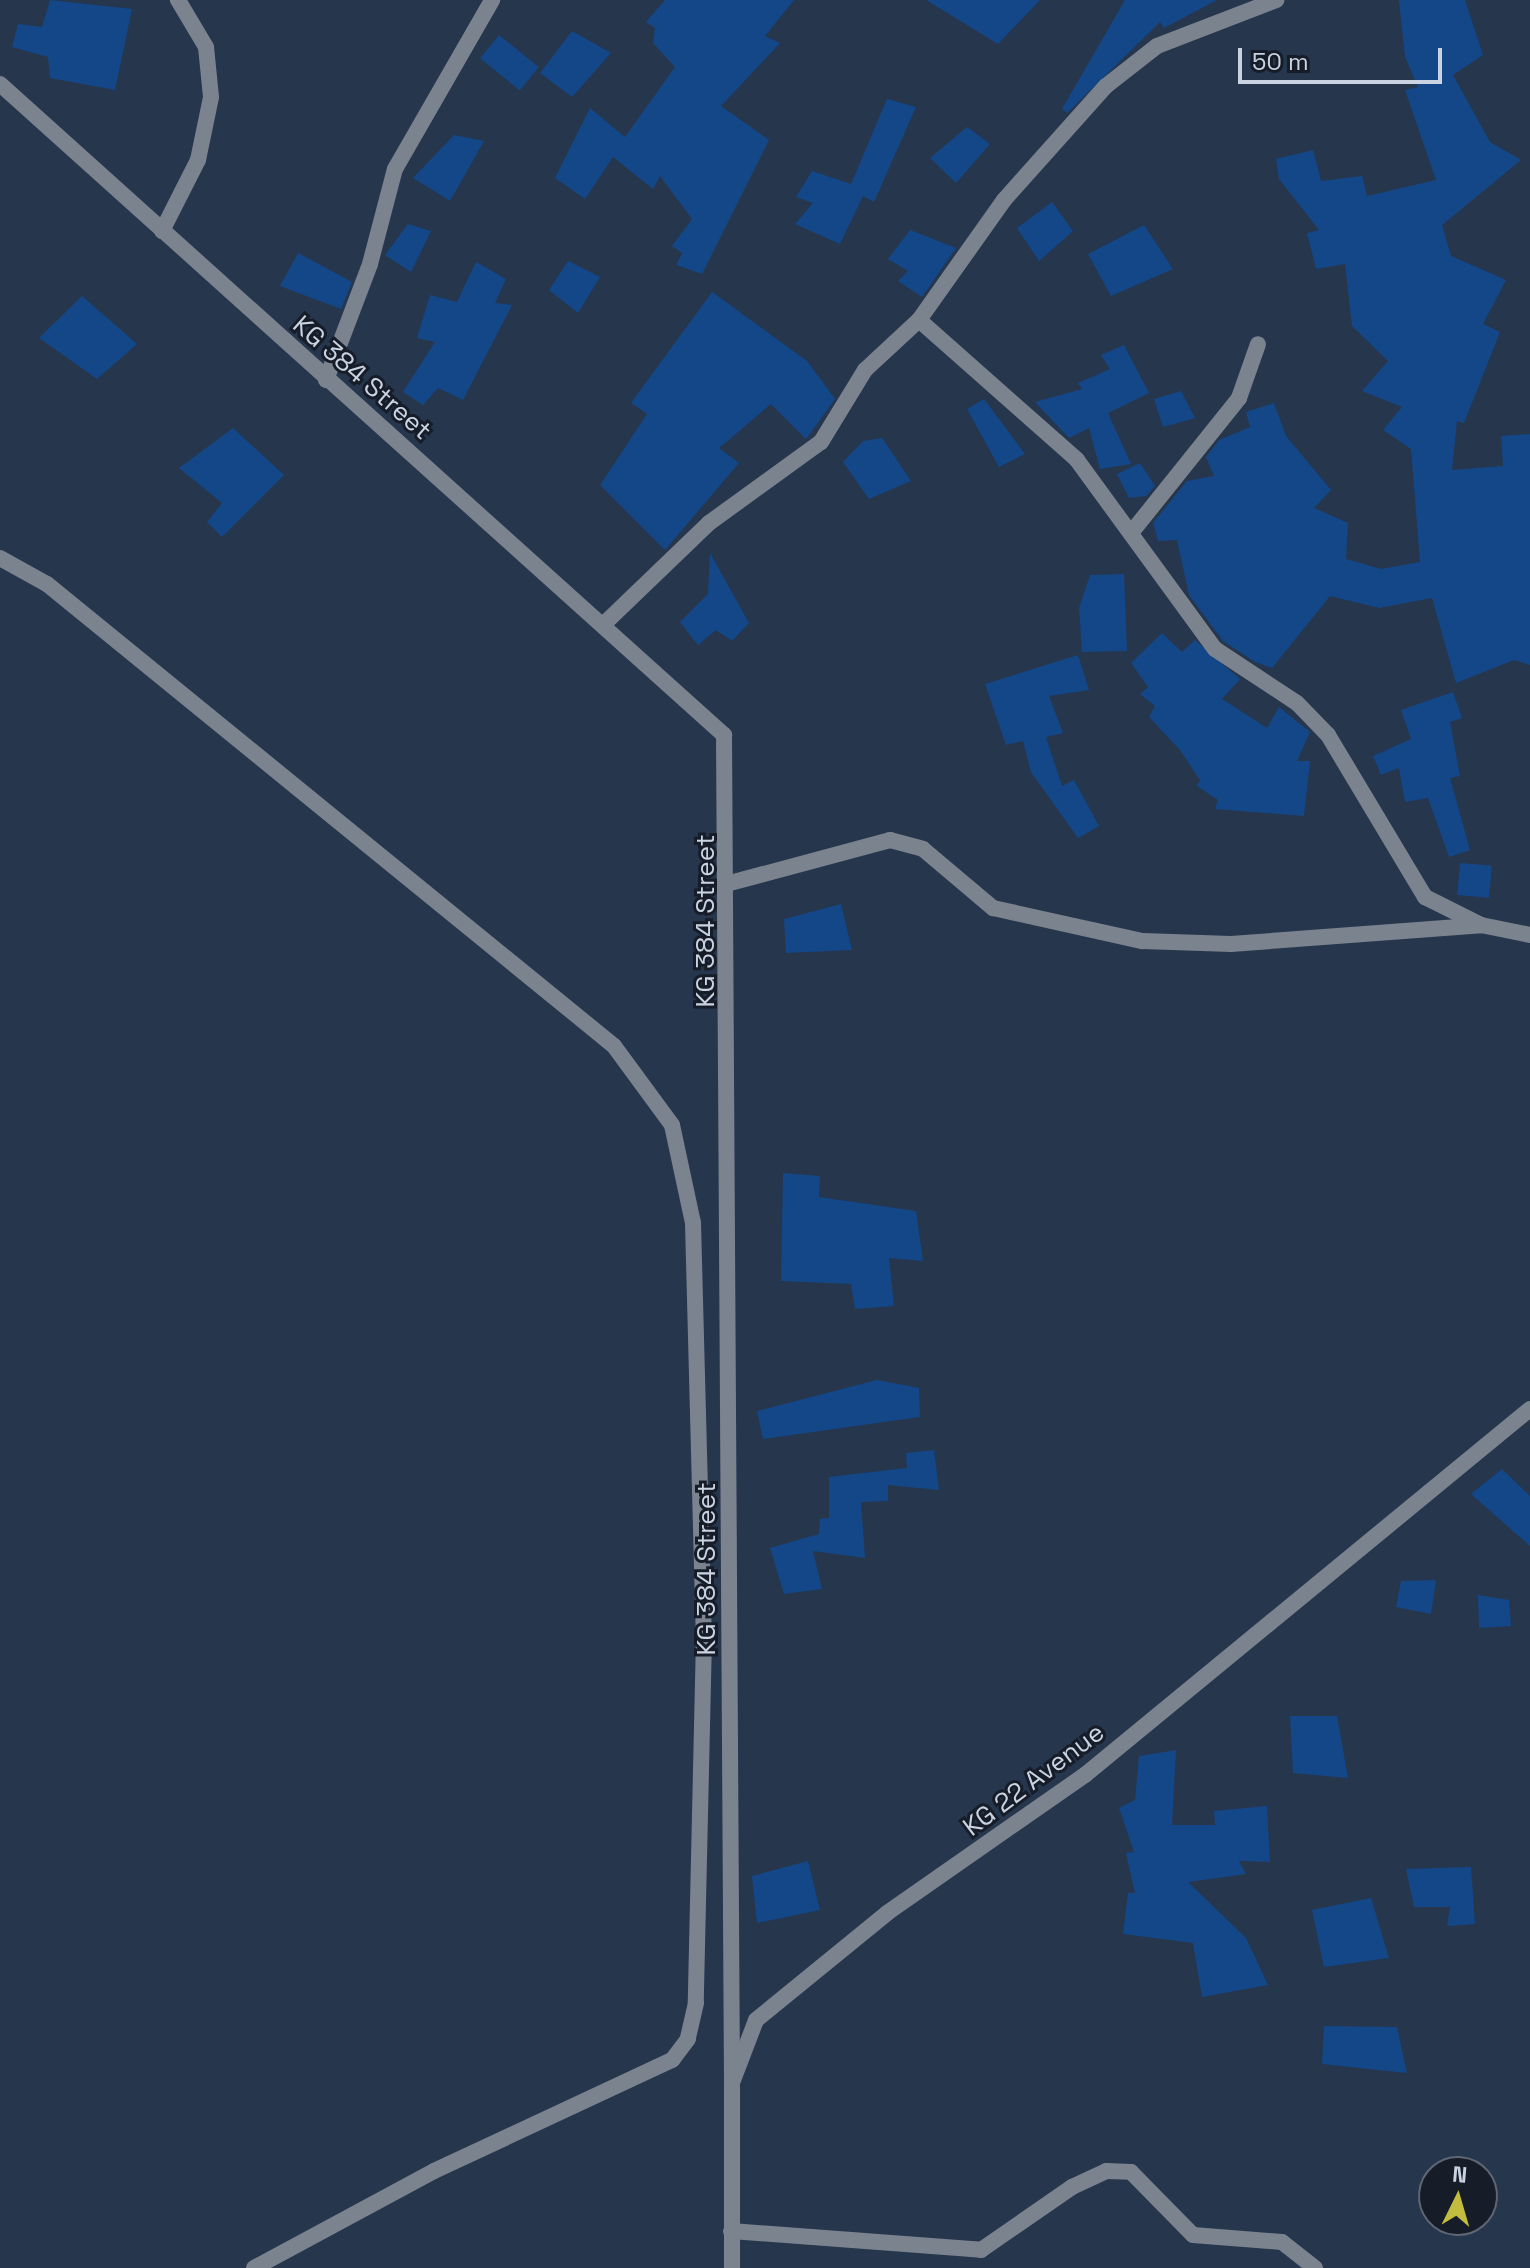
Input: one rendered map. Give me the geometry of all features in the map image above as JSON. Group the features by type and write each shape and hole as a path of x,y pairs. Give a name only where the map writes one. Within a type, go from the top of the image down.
{"street":[{"path":"162,231 198,160 211,97 206,47 178,0"},
{"path":"326,380 370,264 395,169 492,0"},
{"path":"605,623 709,523 821,442 865,370 919,320 1004,200 1106,86 1157,46 1276,0"},
{"name":"KG 384 Street","path":"0,84 326,380 605,623 724,735 730,883 732,2083"},
{"path":"919,320 1077,460 1215,649 1297,703 1328,735 1425,897 1481,925 1530,935"},
{"path":"1131,533 1239,398 1258,344"},
{"path":"0,558 47,584 614,1046 672,1125 693,1223 704,1638 696,2003 688,2039 672,2060 434,2171 254,2268"},
{"path":"730,883 890,840 923,849 993,908 1142,941 1231,944 1481,925"},
{"name":"KG 22 Avenue","path":"732,2268 732,2083 756,2020 797,1981 1085,1775 1530,1409"},
{"path":"731,2231 981,2250 1072,2187 1106,2171 1131,2172 1193,2235 1282,2242 1315,2268"}],"building":[{"path":"50,0 132,9 115,90 50,78 48,57 12,47 18,24 42,27"},
{"path":"665,0 794,0 765,36 780,43 721,106 769,140 702,274 676,265 682,253 672,246 692,219 660,176 653,189 613,157 585,199 555,178 590,108 625,137 675,67 653,43 655,28 646,22"},
{"path":"926,0 1040,0 998,44"},
{"path":"1125,0 1217,0 1164,28 1160,22 1067,113 1062,109"},
{"path":"1399,0 1465,0 1483,55 1453,75 1490,142 1521,160 1442,225 1451,256 1506,280 1483,324 1500,332 1464,423 1457,421 1452,470 1503,466 1501,436 1530,434 1530,665 1514,660 1456,683 1432,598 1379,608 1330,596 1272,668 1255,662 1223,641 1189,595 1177,540 1158,541 1153,523 1187,481 1214,476 1206,457 1219,440 1250,427 1246,412 1274,403 1286,436 1331,490 1314,508 1348,523 1346,559 1381,569 1420,562 1411,449 1383,430 1402,407 1362,391 1388,361 1352,326 1345,264 1316,269 1307,233 1319,230 1279,179 1276,159 1313,150 1321,181 1362,176 1367,196 1436,180 1405,90 1418,87 1405,57"},
{"path":"572,31 611,53 572,97 540,73"},
{"path":"499,35 539,67 520,90 480,58"},
{"path":"887,99 916,107 874,202 863,196 840,244 795,224 813,203 796,197 812,171 851,184"},
{"path":"967,127 990,144 956,183 930,158"},
{"path":"454,135 484,141 450,201 413,178"},
{"path":"1052,202 1073,231 1039,261 1017,228"},
{"path":"408,224 431,231 411,272 385,255"},
{"path":"1144,225 1173,269 1111,296 1088,254"},
{"path":"910,230 956,248 922,297 898,281 908,271 888,259"},
{"path":"298,253 352,282 341,309 280,286"},
{"path":"568,261 600,277 578,313 549,290"},
{"path":"476,262 506,279 495,303 512,305 463,400 438,388 423,405 403,392 435,342 417,338 430,295 457,302"},
{"path":"712,292 807,361 835,399 806,439 771,404 719,448 739,463 665,550 600,485 647,414 631,403"},
{"path":"82,296 137,344 97,379 39,338"},
{"path":"1124,345 1149,393 1108,413 1131,464 1100,469 1089,428 1069,438 1035,402 1082,389 1078,383 1110,369 1101,355"},
{"path":"1181,391 1195,418 1163,427 1154,399"},
{"path":"984,399 1025,454 999,467 967,409"},
{"path":"233,428 284,475 222,537 207,522 222,503 179,468"},
{"path":"882,438 911,481 869,499 843,462 863,441"},
{"path":"1140,463 1155,486 1146,496 1129,498 1117,474"},
{"path":"710,553 749,623 732,641 716,630 698,645 680,622 708,594"},
{"path":"1124,574 1127,651 1082,652 1079,608 1090,575"},
{"path":"1162,633 1182,652 1195,640 1240,679 1222,699 1267,728 1279,707 1310,732 1297,761 1310,761 1304,816 1215,809 1218,800 1197,786 1200,780 1180,750 1149,717 1155,706 1140,694 1148,687 1131,663"},
{"path":"1078,655 1089,690 1049,696 1063,733 1046,737 1062,786 1074,780 1099,826 1078,838 1031,772 1023,741 1006,745 985,684"},
{"path":"1453,692 1462,718 1450,722 1460,776 1450,778 1470,850 1449,857 1428,798 1405,802 1399,768 1381,775 1373,756 1411,739 1401,710"},
{"path":"1460,863 1492,866 1489,898 1457,895"},
{"path":"841,904 852,950 786,953 784,919"},
{"path":"783,1173 820,1176 819,1197 916,1211 923,1261 889,1258 894,1306 855,1309 851,1284 781,1281"},
{"path":"877,1380 919,1388 920,1417 763,1439 757,1411"},
{"path":"934,1450 939,1490 888,1485 888,1501 861,1502 865,1558 813,1551 822,1589 784,1594 770,1548 819,1534 820,1519 829,1518 829,1477 907,1468 906,1453"},
{"path":"1502,1469 1530,1496 1530,1546 1471,1494"},
{"path":"1436,1580 1431,1614 1396,1607 1401,1581"},
{"path":"1478,1595 1509,1600 1511,1626 1479,1628"},
{"path":"1290,1716 1337,1716 1348,1778 1293,1773"},
{"path":"1176,1750 1172,1825 1215,1825 1214,1811 1267,1806 1270,1862 1239,1861 1246,1874 1188,1882 1246,1938 1268,1985 1202,1997 1193,1943 1123,1934 1128,1893 1135,1893 1126,1853 1134,1852 1119,1808 1135,1800 1139,1756"},
{"path":"808,1861 820,1910 757,1923 752,1876"},
{"path":"1471,1867 1475,1924 1447,1926 1450,1907 1414,1907 1406,1869"},
{"path":"1371,1898 1389,1958 1324,1967 1312,1910"},
{"path":"1324,2026 1397,2027 1407,2073 1322,2064"}]}
